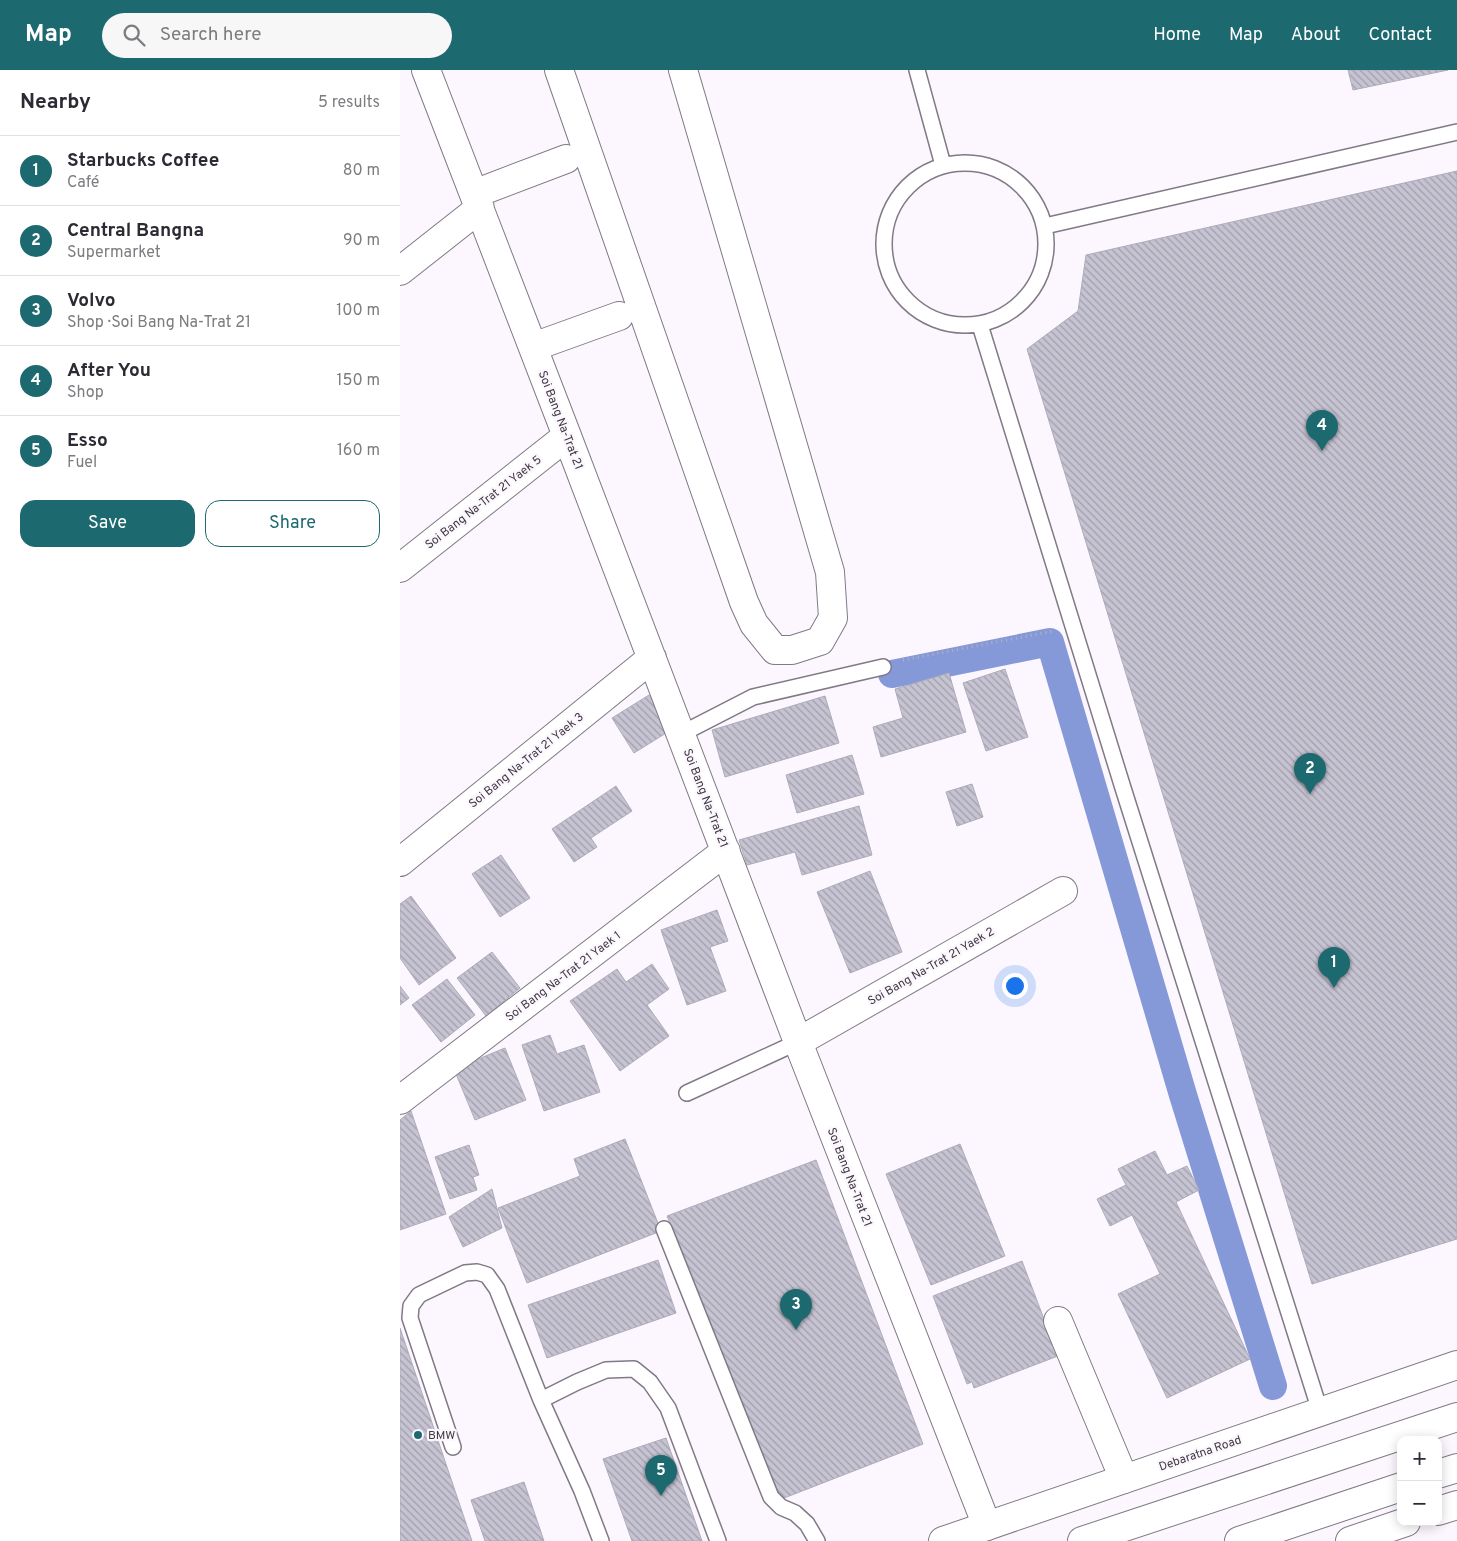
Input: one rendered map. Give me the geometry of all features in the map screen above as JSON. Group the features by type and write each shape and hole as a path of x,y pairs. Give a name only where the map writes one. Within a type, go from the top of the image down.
{"main road":[{"name":"Soi Bang Na-Trat 21","path":"426,70 798,1042 987,1526"},
{"path":"559,70 744,602 754,624 775,650 792,650 820,641 833,618 830,572 683,70"},
{"path":"400,271 477,201 566,159"},
{"path":"533,347 619,316"},
{"name":"Soi Bang Na-Trat 21 Yaek 5","path":"400,568 567,436"},
{"name":"Soi Bang Na-Trat 21 Yaek 3","path":"400,862 652,658"},
{"name":"Soi Bang Na-Trat 21 Yaek 1","path":"400,1100 726,851"},
{"name":"Soi Bang Na-Trat 21 Yaek 2","path":"798,1042 1064,890"},
{"path":"1058,1322 1124,1479"},
{"name":"Debaratna Road","path":"943,1541 1457,1364"},
{"path":"1082,1541 1457,1418"},
{"path":"1442,1473 1457,1468"},
{"path":"1239,1541 1397,1488"},
{"path":"1442,1510 1457,1505"},
{"path":"1350,1541 1397,1525"}],"lane":[{"path":"917,70 943,165"},
{"path":"1045,226 1457,132"},
{"path":"969,162 995,168 1018,181 1035,201 1045,226 1046,252 1040,277 1026,300 1005,316 980,325 952,326 926,317 904,300 889,277 882,250 886,222 898,197 918,177 943,165 969,162"},
{"path":"980,325 1123,788 1320,1411"},
{"path":"681,734 753,697 883,667"},
{"path":"686,1093 798,1042"},
{"path":"664,1229 771,1497 781,1507 795,1513 807,1524 817,1541"},
{"path":"453,1447 410,1318 411,1306 419,1296 465,1273 477,1272 487,1275 497,1288 542,1400 582,1490 601,1541"},
{"path":"542,1400 606,1370 634,1368 650,1382 668,1408 718,1541"}],"path":[{"path":"902,660 1045,633"}],"building":[{"path":"1348,70 1448,70 1353,90"},
{"path":"1457,171 1457,1239 1312,1284 1027,349 1078,311 1086,255"},
{"path":"1005,669 1028,737 986,751 963,683"},
{"path":"949,673 966,732 881,757 873,727 903,718 895,689"},
{"path":"649,695 671,730 634,753 612,718"},
{"path":"825,696 839,743 725,777 712,730"},
{"path":"852,755 864,794 797,813 786,775"},
{"path":"972,784 983,817 957,826 946,792"},
{"path":"616,786 632,811 591,838 597,847 574,862 552,829"},
{"path":"859,806 872,855 802,875 795,852 747,865 739,840"},
{"path":"501,855 530,898 500,917 472,874"},
{"path":"870,871 902,952 850,973 817,892"},
{"path":"411,896 456,958 419,985 400,958 400,904"},
{"path":"717,910 728,941 710,947 726,991 687,1005 661,930"},
{"path":"492,952 520,988 486,1016 457,978"},
{"path":"652,964 669,989 647,1005 669,1036 620,1071 570,1001 617,969 626,982"},
{"path":"447,979 475,1015 441,1042 412,1005"},
{"path":"400,986 409,998 400,1005"},
{"path":"550,1035 557,1054 584,1045 600,1092 544,1111 522,1045"},
{"path":"505,1048 526,1100 475,1120 454,1069"},
{"path":"411,1111 446,1214 400,1230 400,1120"},
{"path":"625,1139 661,1231 527,1283 498,1208 580,1176 574,1159"},
{"path":"960,1144 1005,1256 931,1285 886,1174"},
{"path":"469,1145 479,1175 473,1177 477,1190 450,1199 435,1157"},
{"path":"1155,1151 1167,1175 1187,1166 1199,1190 1176,1202 1250,1359 1167,1398 1118,1294 1160,1274 1132,1215 1110,1226 1097,1199 1126,1185 1118,1169"},
{"path":"816,1160 923,1444 779,1500 667,1216"},
{"path":"492,1189 502,1228 463,1247 449,1217"},
{"path":"658,1260 676,1313 547,1358 528,1305"},
{"path":"1022,1261 1058,1356 974,1388 972,1382 967,1384 933,1296"},
{"name":"BMW","path":"400,1328 472,1541 400,1541"},
{"path":"666,1438 702,1541 632,1541 603,1459"},
{"path":"524,1482 544,1541 485,1541 471,1500"}],"waterway":[{"path":"892,674 1050,642 1183,1095 1273,1386"}],"place":[{"name":"After You","path":"1322,451"},
{"name":"Central Bangna","path":"1310,794"},
{"name":"Starbucks Coffee","path":"1334,988"},
{"name":"Volvo","path":"796,1330"},
{"name":"BMW","path":"418,1435"},
{"name":"Esso","path":"661,1496"}]}
